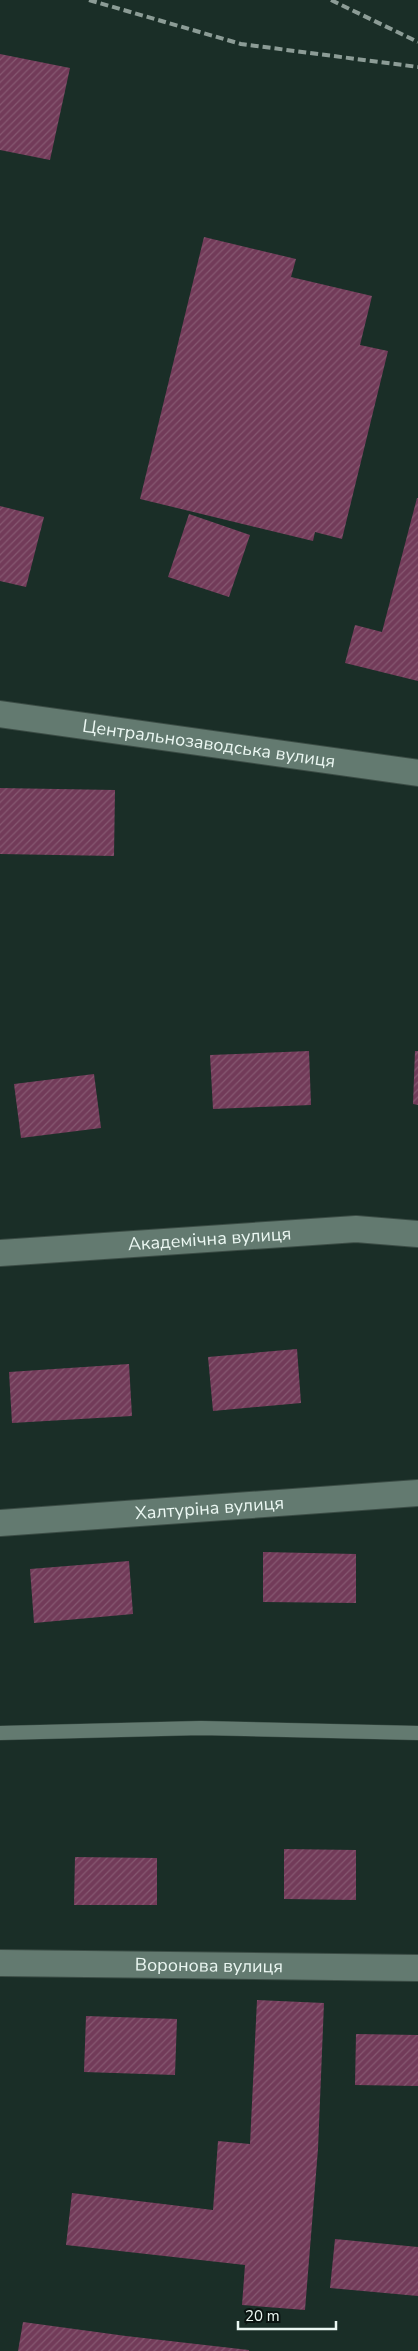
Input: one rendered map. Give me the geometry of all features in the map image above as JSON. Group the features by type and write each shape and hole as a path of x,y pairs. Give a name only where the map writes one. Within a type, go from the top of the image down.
{"street":[{"name":"Центральнозаводська вулиця","path":"0,714 418,773"},
{"name":"Академічна вулиця","path":"0,1253 356,1229 418,1234"},
{"name":"Халтуріна вулиця","path":"0,1523 418,1493"},
{"name":"Воронова вулиця","path":"0,1963 418,1968"}],"lane":[{"path":"0,1733 201,1728 418,1733"}],"building":[{"path":"0,54 70,68 50,160 0,150"},
{"path":"204,237 296,259 291,277 372,296 360,345 388,351 342,539 315,532 313,541 140,499"},
{"path":"417,498 418,681 345,663 355,625 382,632"},
{"path":"0,506 44,517 26,587 0,581"},
{"path":"189,514 250,535 229,597 168,577"},
{"path":"0,788 115,790 114,856 0,854"},
{"path":"309,1051 311,1105 213,1109 210,1055"},
{"path":"415,1051 418,1051 418,1105 413,1104"},
{"path":"94,1074 101,1128 21,1138 14,1084"},
{"path":"297,1349 301,1403 213,1411 208,1357"},
{"path":"129,1364 132,1416 12,1423 9,1372"},
{"path":"263,1552 356,1554 356,1603 263,1602"},
{"path":"129,1561 133,1614 34,1623 30,1569"},
{"path":"284,1849 356,1850 356,1900 284,1899"},
{"path":"75,1857 157,1858 157,1905 74,1905"},
{"path":"257,2000 324,2003 318,2149 305,2310 242,2305 245,2265 66,2245 72,2193 213,2210 218,2141 250,2144"},
{"path":"86,2016 177,2019 175,2075 84,2072"},
{"path":"356,2034 418,2035 418,2086 355,2085"},
{"path":"335,2239 418,2247 418,2296 330,2288"},
{"path":"23,2322 249,2350 249,2351 18,2351"}],"railway":[{"path":"89,0 241,44 418,67"},
{"path":"331,0 418,42"}]}
